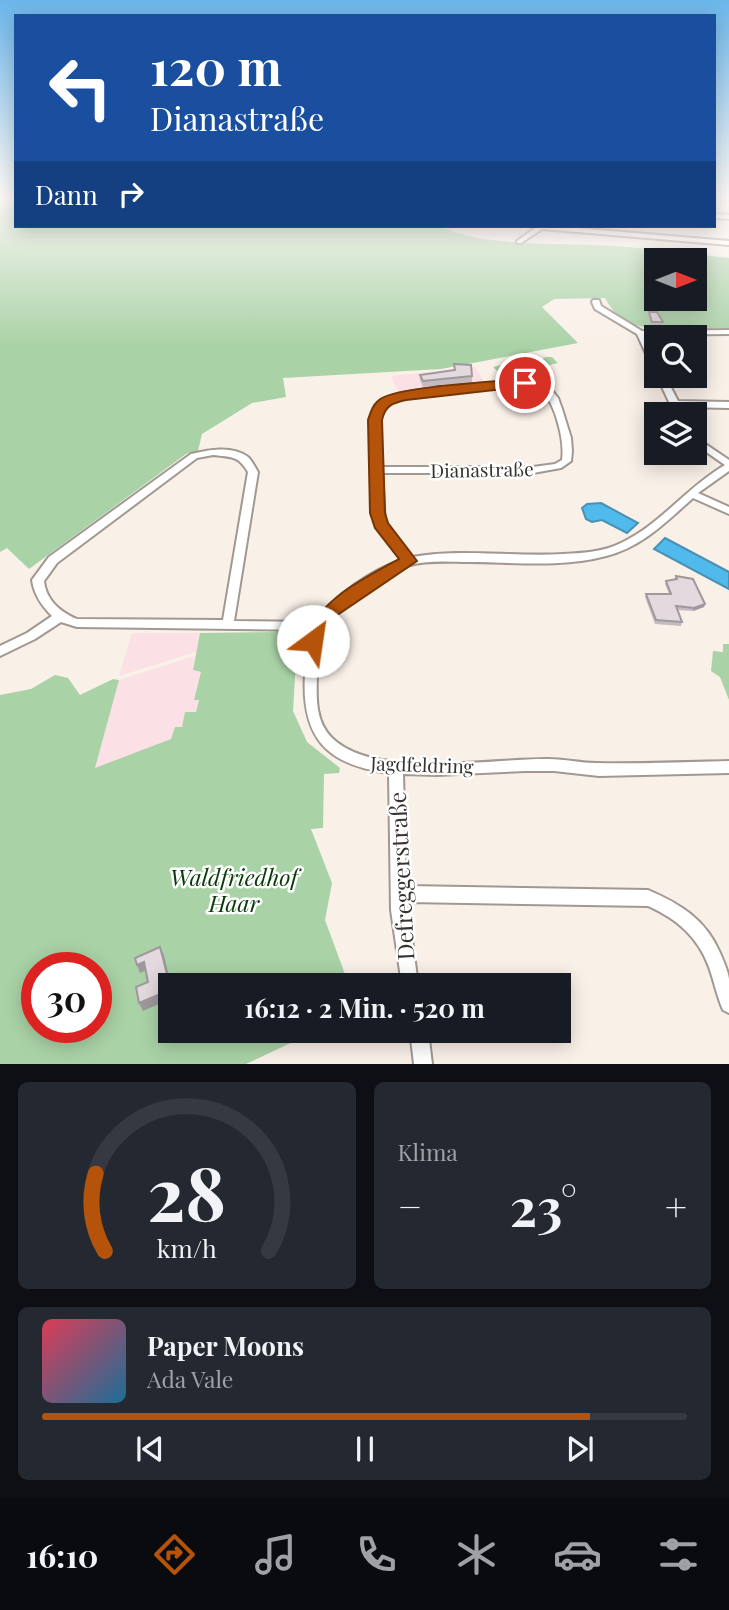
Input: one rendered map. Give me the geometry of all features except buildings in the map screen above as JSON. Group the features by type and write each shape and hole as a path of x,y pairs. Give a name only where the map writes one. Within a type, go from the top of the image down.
{"street":[{"path":"596,302 598,307 640,333 729,332"},
{"path":"640,333 644,342"},
{"name":"Dianastraße","path":"377,470 545,469 566,461 568,444 551,393 540,386 514,383 406,396 387,400 378,409 375,420 377,470 380,524 409,561"},
{"path":"707,405 729,405"},
{"path":"228,623 253,472 246,460 223,452 204,453 185,461 53,560 39,577 38,587 61,616 83,623 318,626 330,611 409,561 606,553 647,535 713,476 729,466 707,449"},
{"path":"693,494 729,511"},
{"path":"0,650 32,636 61,616"},
{"name":"Jagdfeldring","path":"318,626 313,641 309,700 316,727 332,746 346,756 374,765 396,767 729,767"},
{"name":"Defreggerstraße","path":"396,767 399,894 409,973"},
{"path":"399,894 648,898 678,911 706,939 716,958 729,1004"},
{"path":"420,1043 423,1064"}],"shaded area":[{"path":"475,367 485,383 399,394 391,376"},
{"path":"132,633 200,633 196,652 119,676"},
{"path":"194,656 193,670 201,672 194,700 199,700 196,712 171,739 94,769 119,680"}],"green space":[{"path":"0,247 628,247 644,249 644,312 707,312 707,256 729,258 729,328 707,329 707,325 644,325 644,327 627,321 615,312 605,298 554,299 542,307 578,343 441,369 283,378 286,397 252,403 202,434 198,451 186,454 29,569 7,548 0,552"},
{"path":"546,357 552,357 558,363 540,367 542,373 529,377 510,377 493,367 508,363 523,369"},
{"name":"Waldfriedhof Haar","path":"280,632 297,644 293,711 307,742 340,768 339,773 324,774 323,828 311,829 332,883 325,920 345,973 158,973 158,1043 291,1043 246,1064 0,1064 0,695 31,689 55,675 68,678 80,695 113,679 119,680 95,768 171,739 175,727 182,727 185,712 196,712 199,700 194,700 201,672 193,670 200,633"},
{"path":"723,644 729,644 729,700 720,677 711,671 713,651 723,652"}],"water":[{"path":"601,503 638,523 627,533 602,520 592,522 586,519 582,508 587,504"},
{"path":"665,538 729,572 729,589 654,549"}],"route":[{"path":"313,641 318,626 330,611 375,580 409,561 380,524 378,513 375,420 382,404 387,400 406,396 525,383"}]}
